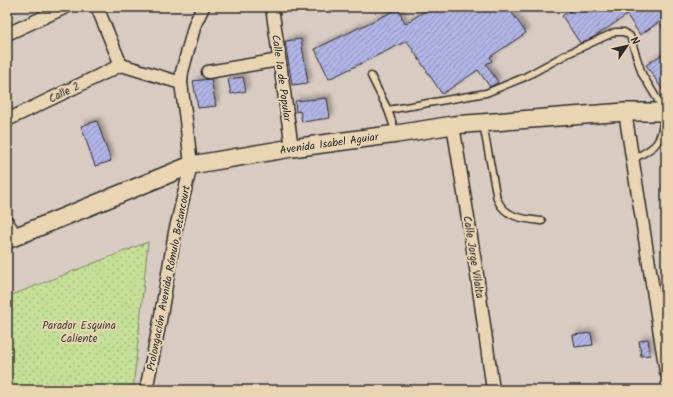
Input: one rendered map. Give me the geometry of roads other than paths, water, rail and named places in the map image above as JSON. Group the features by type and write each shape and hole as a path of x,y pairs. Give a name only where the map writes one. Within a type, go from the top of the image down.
{"main road":[{"name":"Avenida Isabel Aguiar","path":"10,233 190,165 292,148 453,125 625,112 666,112"}],"street":[{"path":"7,34 44,12 66,7"},
{"path":"97,7 121,65 181,83"},
{"name":"Prolongación Avenida Rómulo Betancourt","path":"146,390 190,165 181,83 187,49 195,24 203,7"},
{"name":"Calle 1a de Popular","path":"272,7 292,148"},
{"path":"208,72 279,60"},
{"name":"Calle 2","path":"7,120 121,65"},
{"path":"625,112 666,372"},
{"name":"Calle Jorge Vilalta","path":"453,125 476,268 493,390"}],"lane":[{"path":"388,110 486,93 525,77 567,54 615,32 624,32 630,36 642,74 666,112 664,137 649,151 633,159"},
{"path":"371,76 388,110 397,134"},
{"path":"483,122 497,199 500,206 504,211 522,219 542,221"}],"park label":[{"name":"Parador Esquina Caliente","path":"79,331"}]}
